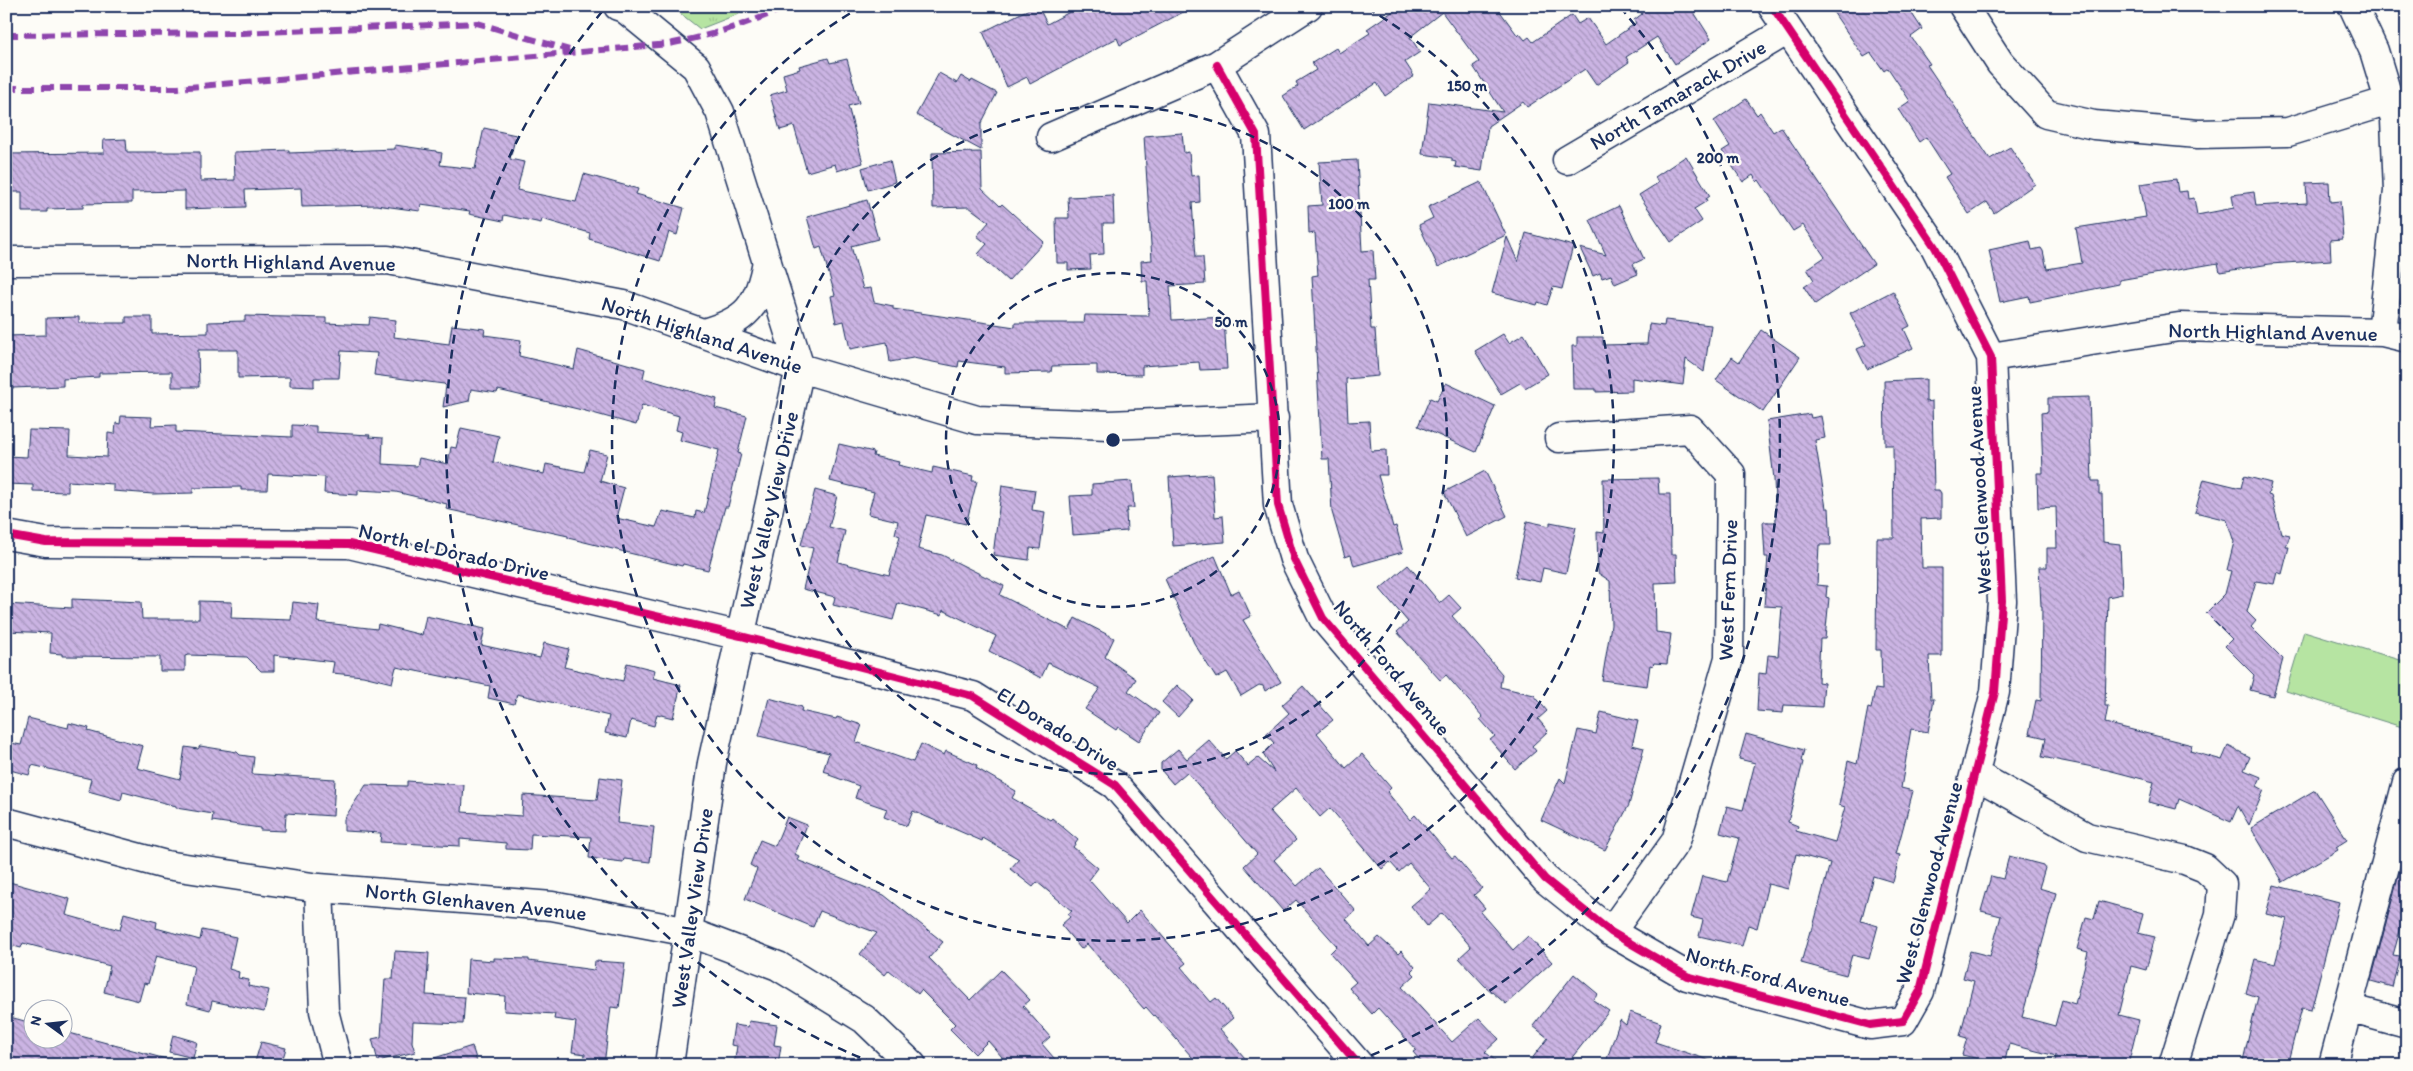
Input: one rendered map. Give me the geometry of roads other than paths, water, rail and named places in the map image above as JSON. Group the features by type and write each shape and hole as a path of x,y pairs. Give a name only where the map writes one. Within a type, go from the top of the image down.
{"street":[{"name":"West Valley View Drive","path":"618,6 624,8 696,68 720,112 800,368 712,763 669,1065"},
{"path":"1051,137 1217,65 1308,6"},
{"name":"West Glenwood Avenue","path":"1772,6 1935,247 1991,357 2002,601 1995,692 1976,775 1920,991 1903,1021"},
{"path":"1963,6 2000,64 2046,114 2094,125 2198,134 2288,132 2389,101"},
{"path":"2353,6 2374,51 2395,120 2398,191 2394,335"},
{"name":"North Tamarack Drive","path":"1567,160 1788,30"},
{"name":"North Ford Avenue","path":"1217,65 1256,135 1278,506 1294,559 1323,618 1545,878 1611,932 1687,976 1870,1025 1903,1021"},
{"name":"North Highland Avenue","path":"6,261 388,260 624,305 800,368 977,420 1109,425 1274,418"},
{"path":"703,333 729,326 751,307 762,287 767,261"},
{"name":"North Highland Avenue","path":"1991,357 2179,327 2394,335"},
{"name":"West Fern Drive","path":"1559,438 1690,429 1731,474 1729,658 1676,841 1611,932"},
{"name":"North el Dorado Drive","path":"6,535 46,542 349,544 741,636"},
{"name":"El Dorado Drive","path":"741,636 973,696 1114,785 1359,1065"},
{"path":"1976,775 2087,837 2185,860 2205,868 2222,884 2220,914 2173,1065"},
{"path":"2333,1065 2407,782"},
{"name":"North Glenhaven Avenue","path":"6,822 166,865 319,888 552,906 689,932 778,966 864,1020 912,1065"},
{"path":"319,888 324,1012 338,1065"},
{"path":"2348,1008 2407,1024"}]}
